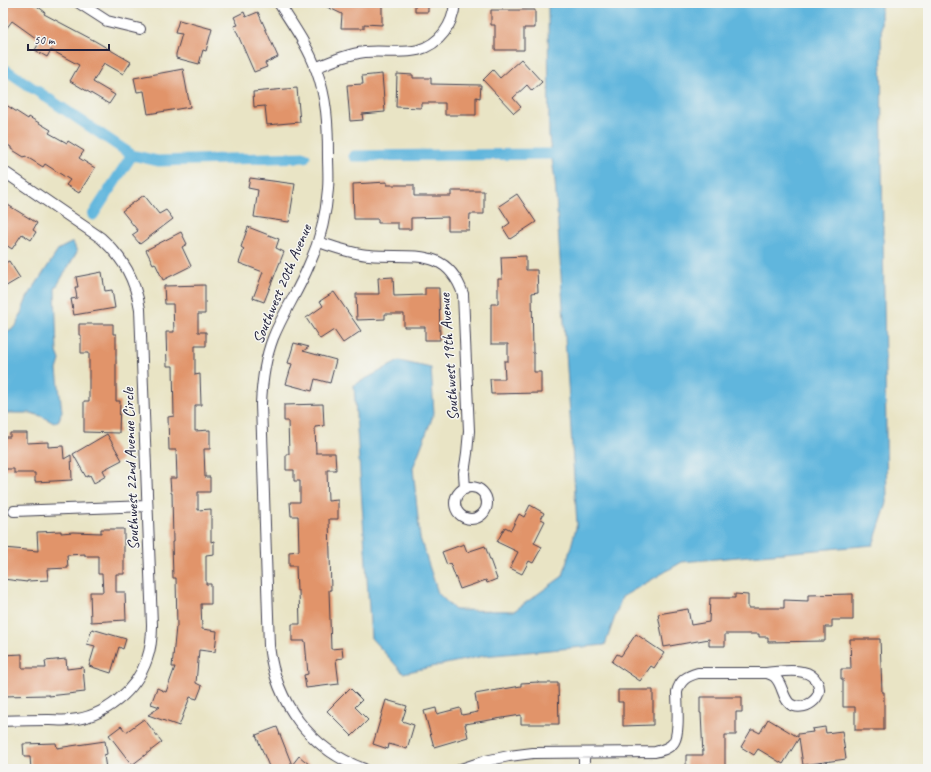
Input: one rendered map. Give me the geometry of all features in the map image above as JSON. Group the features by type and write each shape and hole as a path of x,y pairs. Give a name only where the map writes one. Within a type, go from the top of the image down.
{"street":[{"path":"79,3 107,21 140,29"},
{"name":"Southwest 20th Avenue","path":"279,3 308,51 322,89 327,110 328,187 324,222 318,242 309,266 273,338 266,360 262,381 260,404 269,646 274,670 281,692 293,713 308,732 335,755 364,769"},
{"path":"315,68 345,56 366,52 417,50 428,46 437,40 451,23 456,3"},
{"name":"Southwest 22nd Avenue Circle","path":"3,171 101,238 117,254 130,276 138,297 140,309 152,637 147,659 137,680 122,697 103,710 70,720 3,721"},
{"name":"Southwest 19th Avenue","path":"318,242 368,255 425,257 445,266 453,274 459,284 463,294 469,431 464,473 465,489"},
{"path":"14,511 147,506"},
{"path":"461,769 485,761 533,753 656,752 666,749 674,741 678,731 677,692 679,685 690,675 698,673 795,671 804,672 812,676 819,685 817,698 804,706 796,707 789,703 784,696 778,681 774,676 767,672"},
{"path":"584,753 584,769"}],"water":[{"path":"548,3 881,3 887,503 873,545 682,562 622,597 605,645 483,656 403,673 371,638 354,385 399,361 431,368 434,413 413,468 420,538 438,593 455,610 514,611 563,576 577,524 555,181 549,137"},
{"path":"73,242 77,252 55,289 57,352 60,360 57,370 62,411 59,420 54,423 41,416 31,413 3,413 3,334 16,326 27,298 59,249"}],"building":[{"path":"6,3 33,3 45,12 44,14 131,62 123,74 104,63 93,82 115,95 109,104 70,81 79,65 51,50 47,57 35,50 40,41 12,21 3,33 3,8"},
{"path":"319,3 382,3 382,25 364,24 364,28 341,28 342,14"},
{"path":"415,3 428,3 428,12 415,12"},
{"path":"491,10 535,10 535,28 524,28 524,50 495,50 495,25 491,25"},
{"path":"244,12 246,17 258,12 278,57 265,63 267,67 254,72 234,26 238,25 234,17"},
{"path":"179,20 212,29 206,51 203,50 199,64 176,58 182,34 175,33"},
{"path":"521,59 542,82 532,91 527,85 513,98 521,107 514,113 483,80 493,70 500,78"},
{"path":"183,69 190,107 148,114 144,91 137,92 134,78"},
{"path":"382,74 385,112 362,114 363,120 350,121 347,85 363,84 362,76"},
{"path":"397,74 413,75 413,78 431,78 431,84 481,85 480,98 476,97 476,115 445,115 445,103 421,103 421,108 396,107"},
{"path":"297,88 300,122 267,125 265,106 254,107 253,92"},
{"path":"3,103 28,119 29,117 51,130 49,133 67,143 68,141 84,151 79,158 95,168 79,193 66,185 70,180 45,164 43,167 25,156 24,157 3,142"},
{"path":"250,178 295,184 289,222 254,217 258,190 248,188"},
{"path":"387,182 387,185 414,185 414,196 451,196 451,191 484,191 484,214 470,214 469,230 448,230 448,217 411,218 411,229 398,229 398,223 378,223 378,219 354,219 353,184"},
{"path":"517,194 536,222 510,239 503,228 510,223 499,206"},
{"path":"144,195 159,214 166,210 173,219 140,244 132,235 138,231 122,211"},
{"path":"3,202 37,223 33,230 36,232 31,240 22,234 12,249 3,243"},
{"path":"248,227 279,239 276,248 284,252 264,302 253,298 263,272 239,263 244,249 241,247"},
{"path":"181,232 187,244 182,247 191,266 163,280 155,263 153,264 146,250"},
{"path":"526,256 526,270 537,270 538,292 532,293 533,353 534,372 541,372 541,393 491,394 490,379 505,379 504,361 508,361 508,344 491,344 491,304 498,304 498,279 502,279 501,257"},
{"path":"9,261 20,278 3,288 3,264"},
{"path":"102,272 105,291 112,290 115,308 74,315 71,299 77,298 75,287 78,287 76,277"},
{"path":"393,277 394,296 425,295 425,288 439,288 440,340 425,340 425,327 404,327 404,314 385,314 385,319 357,320 356,294 379,294 378,278"},
{"path":"205,285 205,314 198,314 198,332 206,332 206,346 195,346 195,375 200,374 201,405 195,405 195,431 210,430 210,449 204,449 205,477 210,477 210,492 198,492 198,510 211,509 211,542 214,541 214,554 206,555 206,584 211,584 211,604 201,604 202,629 217,631 215,652 199,650 196,683 202,686 197,699 190,697 179,726 148,715 160,707 151,704 157,688 166,692 175,667 172,667 177,627 176,578 173,578 172,493 170,478 177,478 176,450 169,450 168,417 174,416 173,366 167,366 166,332 174,332 173,304 165,304 164,286"},
{"path":"334,292 361,331 343,343 334,330 320,339 306,318 323,306 320,301"},
{"path":"79,324 113,324 113,334 116,334 116,401 120,401 119,433 84,432 84,401 89,401 89,353 81,353 81,335 79,335"},
{"path":"294,343 309,347 303,351 336,360 330,383 315,379 312,391 286,384 292,364 288,363"},
{"path":"323,404 324,426 315,427 316,453 335,453 336,470 327,470 328,501 338,500 338,519 329,519 331,649 342,648 343,658 336,659 339,684 306,688 304,675 308,674 305,641 292,641 292,624 300,624 299,591 297,591 296,566 289,566 289,552 299,551 298,516 291,516 290,502 300,502 300,481 294,481 294,470 286,470 286,454 289,454 288,421 284,421 284,405"},
{"path":"10,433 27,433 27,443 48,442 48,447 63,446 64,459 71,455 72,480 35,482 35,473 14,473 14,469 3,469 3,437 10,437"},
{"path":"107,434 122,460 103,470 106,476 94,483 90,475 86,477 73,454"},
{"path":"530,505 544,513 541,519 545,521 534,543 542,547 533,563 529,561 522,574 510,568 518,552 497,542 505,527 511,530 519,514 524,517"},
{"path":"101,529 124,529 124,574 116,574 116,592 125,592 126,620 91,622 90,592 103,592 102,574 98,574 98,556 85,556 85,554 67,555 68,568 47,569 48,580 27,582 3,579 3,548 38,551 37,532 61,531 61,533 101,533"},
{"path":"464,544 467,552 485,546 497,579 487,583 486,580 460,589 450,563 447,565 442,552"},
{"path":"735,594 748,595 748,608 784,608 784,600 808,601 808,595 853,594 853,620 832,620 832,627 825,627 825,641 768,642 768,637 759,637 759,634 725,634 725,646 709,646 709,639 664,647 658,614 688,609 691,625 709,622 710,598 735,598"},
{"path":"92,629 126,639 123,649 119,647 111,673 89,666 95,646 87,644"},
{"path":"636,634 664,653 654,668 651,666 640,681 612,662 617,654 621,656"},
{"path":"850,639 880,639 882,692 884,692 884,730 855,730 855,707 843,707 843,679 841,679 841,669 851,669"},
{"path":"22,654 22,668 46,668 45,661 66,659 67,669 83,667 85,692 49,696 3,696 3,655"},
{"path":"521,683 558,683 559,724 521,724 521,715 465,724 468,737 434,747 424,711 436,708 437,714 460,708 462,715 478,712 475,694 521,686"},
{"path":"350,688 362,700 355,707 368,720 352,736 327,711"},
{"path":"618,690 653,690 653,725 623,726 623,702 618,702"},
{"path":"700,697 742,697 742,712 736,712 736,735 725,735 725,769 686,769 686,755 703,755"},
{"path":"386,700 407,706 402,721 414,725 407,749 389,744 388,749 373,744"},
{"path":"144,719 162,742 132,765 109,735 121,726 126,732"},
{"path":"768,719 798,737 798,734 813,732 812,729 825,727 826,733 842,731 846,759 803,765 799,738 783,764 758,749 754,755 741,747 751,730 760,733"},
{"path":"277,727 292,765 299,756 315,769 270,769 256,735"},
{"path":"105,741 107,754 104,755 106,769 31,769 30,757 24,757 23,744 56,743 57,748"}],"waterway":[{"path":"3,68 132,155 158,161 305,157"},
{"path":"354,156 551,154"},
{"path":"93,215 132,155"}]}
